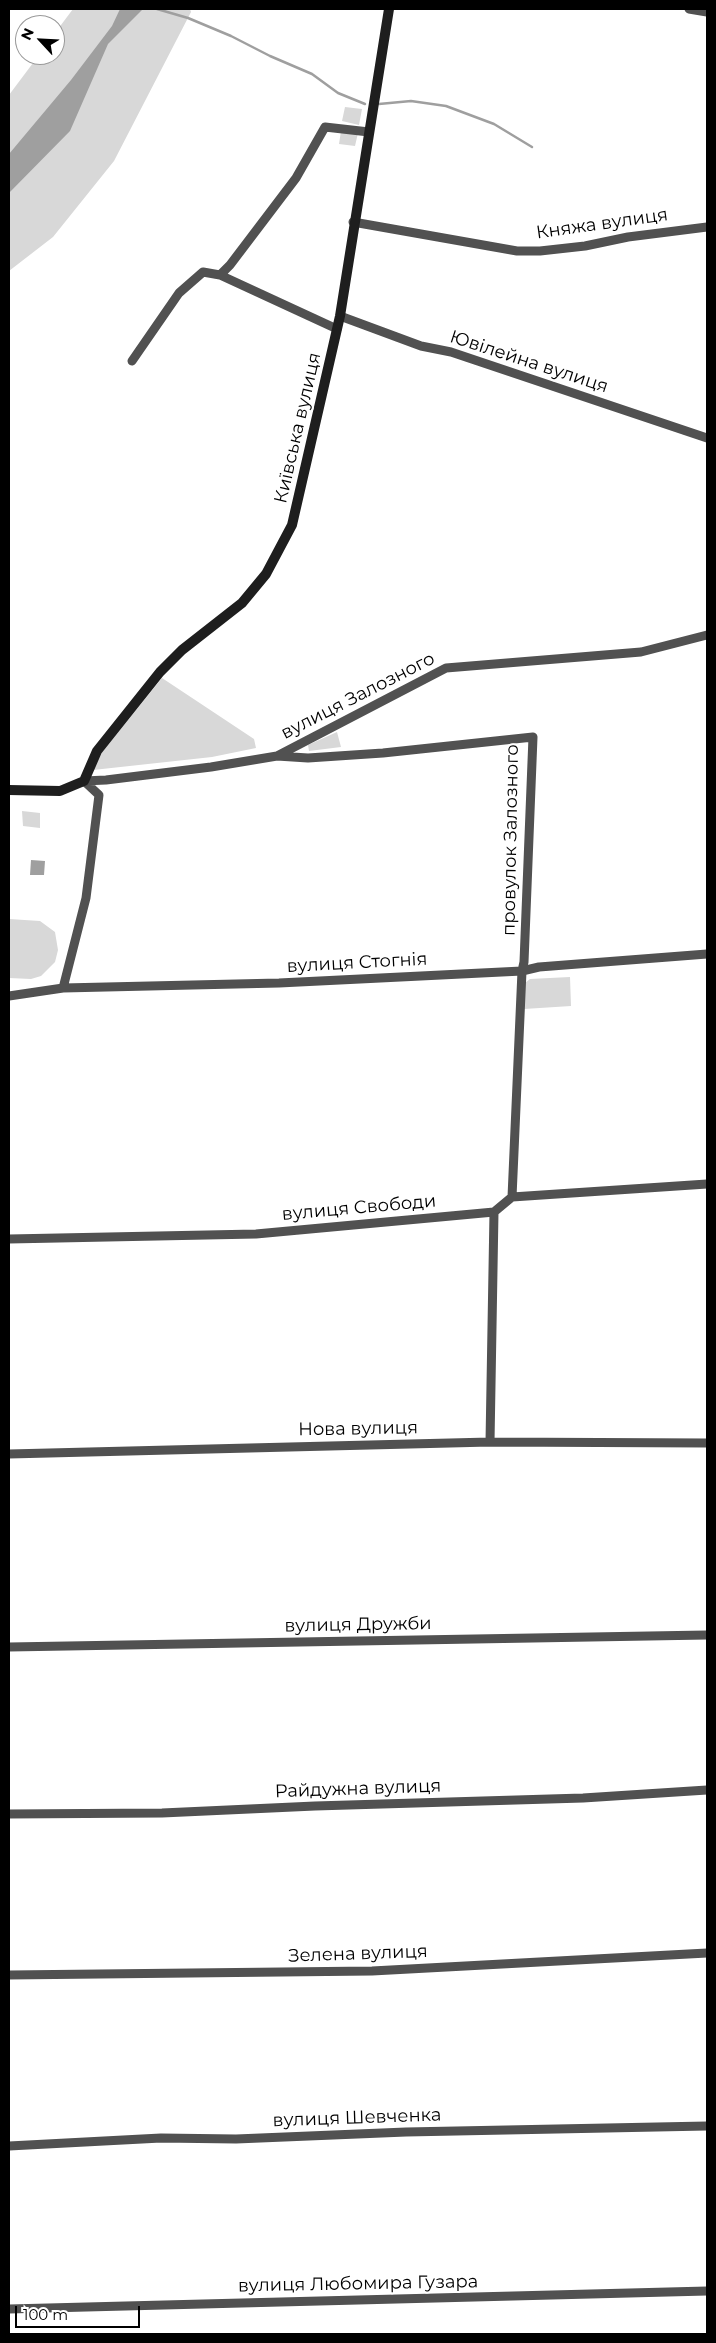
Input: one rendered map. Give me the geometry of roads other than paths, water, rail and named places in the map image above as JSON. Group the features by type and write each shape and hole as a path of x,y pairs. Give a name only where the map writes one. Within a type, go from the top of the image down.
{"street":[{"name":"Київська вулиця","path":"84,781 97,751 160,672 182,650 242,603 266,574 292,525 340,316 353,222 389,9"},
{"path":"688,9 707,12"},
{"path":"220,275 296,178 326,127 368,132"},
{"name":"Княжа вулиця","path":"353,222 517,251 540,251 585,246 628,237 707,227"},
{"path":"132,360 179,293 203,272 220,275 337,329"},
{"name":"Ювілейна вулиця","path":"340,316 421,346 451,352 707,438"},
{"name":"вулиця Залозного","path":"84,781 211,767 277,756 446,668 641,652 707,635"},
{"name":"провулок Залозного","path":"277,756 308,758 383,753 532,737 524,962 522,971 512,1198"},
{"path":"9,790 60,790 84,781 99,795 86,898 63,988"},
{"name":"вулиця Стогнія","path":"9,996 63,988 279,983 522,971 707,954"},
{"path":"490,1442 494,1212 512,1198 707,1184"},
{"name":"вулиця Свободи","path":"9,1239 256,1234 494,1212"},
{"name":"Нова вулиця","path":"9,1454 490,1442 707,1443"},
{"name":"вулиця Дружби","path":"9,1647 707,1635"},
{"name":"Райдужна вулиця","path":"9,1814 162,1813 315,1806 583,1798 707,1790"},
{"name":"Зелена вулиця","path":"9,1975 372,1971 707,1953"},
{"name":"вулиця Шевченка","path":"9,2146 161,2138 236,2139 406,2132 707,2126"},
{"name":"вулиця Любомира Гузара","path":"9,2309 707,2291"}],"waterway":[{"path":"157,9 188,18 231,36 270,56 312,74 338,93 365,104"},
{"path":"379,104 411,101 446,106 494,124 532,147"}]}
